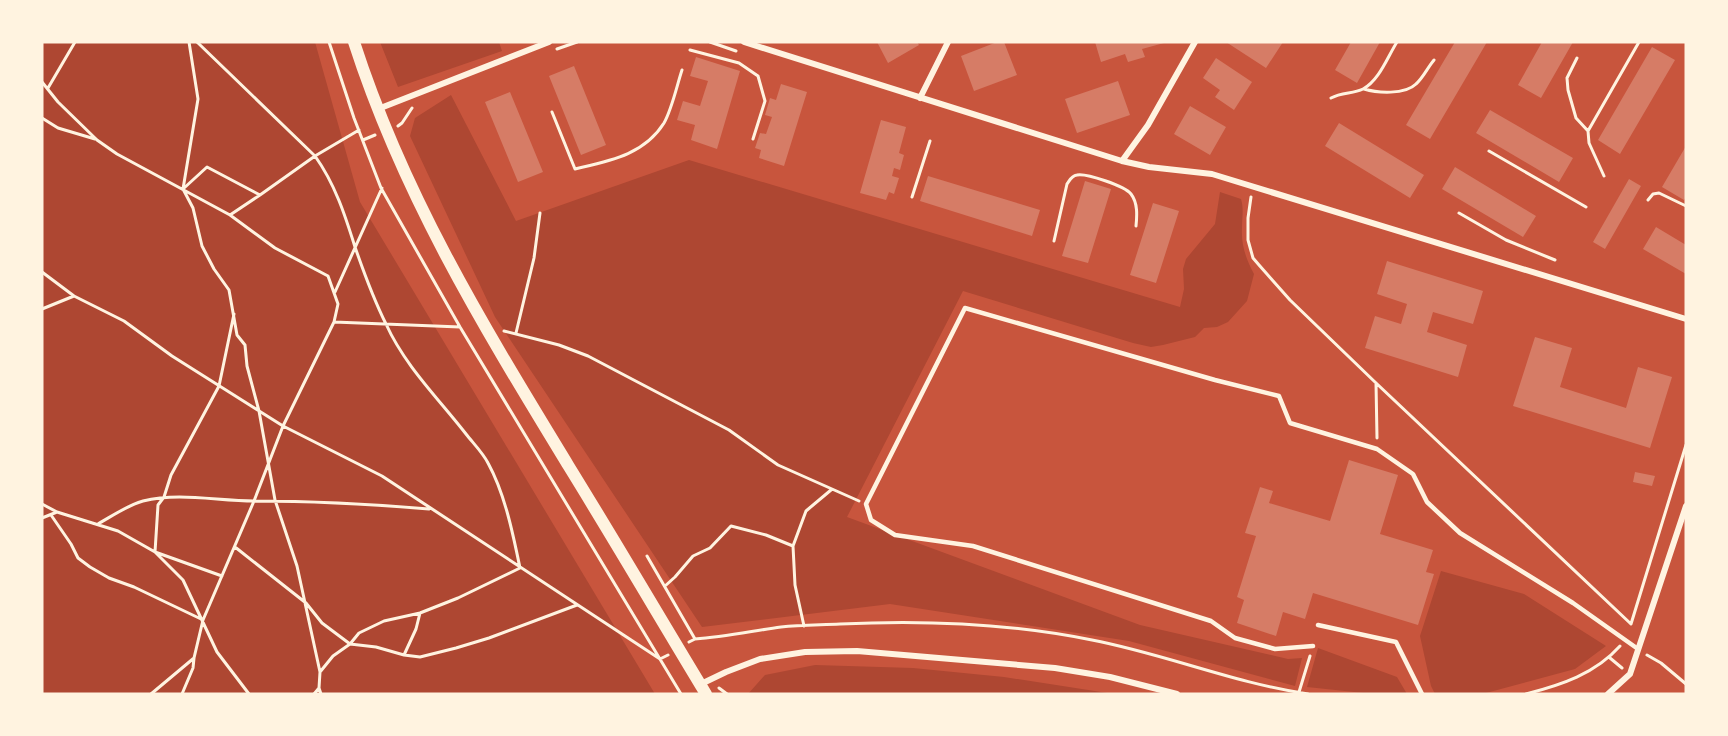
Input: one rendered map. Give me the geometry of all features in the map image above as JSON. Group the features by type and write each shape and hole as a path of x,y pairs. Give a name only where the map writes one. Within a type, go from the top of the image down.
{"main road":[{"path":"354,42 377,109 417,203 486,328 704,689"}],"street":[{"path":"377,109 549,42"},
{"path":"744,42 1122,161 1149,167 1212,174 1686,320"},
{"path":"920,98 948,42"},
{"path":"1122,161 1148,125 1195,42"},
{"path":"1608,694 1629,674 1686,506"},
{"path":"704,689 726,672 760,659 805,652 857,651 1055,668 1110,677 1177,694"}],"lane":[{"path":"1313,646 1275,649 1235,638 1211,621 973,546 895,535 871,520 866,504 965,308 1279,396 1290,423 1377,449 1413,474 1427,502 1460,533 1573,603 1638,650"},
{"path":"1318,625 1396,642 1422,694"}],"path":[{"path":"48,88 75,42"},
{"path":"189,42 198,99 183,189 193,208 202,246 214,269 229,290 237,335 245,345 247,366 259,411 275,500 297,566 306,603 320,672 321,694"},
{"path":"196,42 315,156 328,175 348,221 356,249 385,323 400,351 414,372 432,391 488,463 509,516 520,568"},
{"path":"329,42 359,130 382,188 460,327 681,694"},
{"path":"710,42 742,52"},
{"path":"1364,89 1375,79 1397,42"},
{"path":"1604,176 1589,143 1588,131 1639,42"},
{"path":"690,50 739,63 758,75 765,101 753,139"},
{"path":"1577,58 1567,78 1568,90 1576,118 1588,131"},
{"path":"1331,98 1340,93 1364,89 1372,91 1407,89 1416,84 1434,60"},
{"path":"552,112 575,169 619,158 646,145 665,122 682,69"},
{"path":"42,82 58,102 97,140 117,154 230,215 275,248 328,276 338,304 334,322 283,426 203,620 194,658 194,668 182,694"},
{"path":"42,118 58,128 97,140"},
{"path":"230,215 315,156 359,130"},
{"path":"912,197 930,141"},
{"path":"1489,151 1586,207"},
{"path":"183,189 207,167 260,195"},
{"path":"1054,241 1067,184 1072,177 1080,174 1121,186 1132,194 1137,210 1136,226"},
{"path":"335,292 382,188"},
{"path":"1243,194 1261,200"},
{"path":"1648,200 1653,194 1659,194 1686,206"},
{"path":"1251,196 1248,230 1253,258 1290,300 1631,624"},
{"path":"516,333 534,258 540,213"},
{"path":"1459,213 1506,240 1555,260"},
{"path":"42,272 74,296 124,321 172,356 283,426 382,476 660,659"},
{"path":"42,309 74,296"},
{"path":"234,311 219,386 171,475 165,497 158,505 155,552 183,580 217,652 249,694"},
{"path":"334,322 460,327"},
{"path":"486,328 516,333 559,345 588,357 729,430 778,465 866,504"},
{"path":"1376,383 1377,449"},
{"path":"1526,694 1577,678 1610,658 1625,640 1686,445"},
{"path":"804,626 795,585 793,546 806,511 831,489"},
{"path":"98,524 140,502 165,497 275,500 431,509"},
{"path":"42,504 57,512 118,531 155,552 222,576"},
{"path":"42,518 57,512"},
{"path":"51,515 78,558 90,567 109,578 134,587 203,620"},
{"path":"665,586 693,556 710,548 731,526 766,535 793,546"},
{"path":"234,546 306,603 322,623 350,644 376,647 404,655 420,657 456,648 577,605"},
{"path":"647,556 695,639"},
{"path":"320,672 333,656 350,644 359,633 384,621 420,613 458,598 520,568"},
{"path":"404,655 416,629 420,613"},
{"path":"660,659 695,639 782,627 925,622 1033,630 1093,640 1308,694"},
{"path":"1298,693 1313,646"},
{"path":"1638,650 1661,663 1686,684"},
{"path":"151,694 194,658"},
{"path":"314,694 319,688"}],"shaded area":[{"path":"42,42 315,42 360,202 655,694 42,694"},
{"path":"380,42 499,42 502,51 398,87"},
{"path":"451,95 516,221 689,160 1180,307 1186,259 1215,224 1220,192 1241,199 1243,246 1254,274 1247,301 1228,322 1217,327 1204,328 1195,337 1151,347 963,291 847,517 1140,625 1288,659 1302,658 1295,686 1129,641 890,604 702,627 495,317 410,136 415,118"},
{"path":"1441,571 1524,594 1606,646 1575,669 1486,693 1435,694 1431,686 1420,636"},
{"path":"1318,648 1397,677 1407,694 1373,694 1307,687"},
{"path":"815,665 913,668 1004,677 1114,694 748,694 765,675"}],"building":[{"path":"877,42 917,42 919,45 888,63"},
{"path":"997,42 1004,42 1017,75 974,91 961,56"},
{"path":"1095,42 1164,43 1142,49 1145,57 1128,62 1125,54 1101,62"},
{"path":"1226,42 1283,42 1266,68"},
{"path":"1351,42 1380,42 1357,83 1335,70"},
{"path":"1455,42 1487,42 1430,139 1406,125"},
{"path":"1542,42 1573,42 1541,98 1518,85"},
{"path":"1652,47 1675,60 1620,154 1598,140"},
{"path":"696,57 740,71 717,149 691,140 695,125 677,120 683,101 700,106 708,81 690,76"},
{"path":"1216,58 1252,82 1234,110 1215,97 1220,90 1203,78"},
{"path":"574,66 606,145 581,155 549,76"},
{"path":"1118,81 1130,115 1077,133 1065,99"},
{"path":"781,84 807,92 784,166 759,158 761,150 755,148 760,133 766,134 772,117 765,115 770,98 776,100"},
{"path":"510,92 543,172 518,182 485,102"},
{"path":"1190,106 1226,127 1210,155 1174,134"},
{"path":"1490,110 1573,158 1559,182 1476,133"},
{"path":"881,120 906,127 899,153 904,155 900,170 894,168 892,176 899,178 894,194 889,192 886,200 860,193"},
{"path":"1339,123 1424,175 1410,198 1325,146"},
{"path":"1686,146 1686,197 1684,200 1662,187"},
{"path":"1455,167 1536,216 1523,237 1442,189"},
{"path":"928,176 1040,210 1032,236 920,201"},
{"path":"1629,179 1641,186 1605,249 1593,242"},
{"path":"1085,181 1111,189 1088,263 1062,256"},
{"path":"1153,203 1179,211 1156,283 1130,275"},
{"path":"1656,227 1686,245 1686,274 1643,249"},
{"path":"1387,261 1483,291 1473,324 1433,312 1427,332 1467,345 1458,377 1365,348 1375,316 1401,324 1407,304 1377,294"},
{"path":"1535,337 1572,348 1560,387 1626,408 1638,367 1672,377 1650,448 1513,406"},
{"path":"1349,460 1398,475 1380,534 1433,550 1426,572 1434,574 1418,625 1313,593 1305,619 1283,612 1276,636 1237,623 1244,600 1237,597 1256,536 1245,533 1260,487 1273,491 1269,503 1330,521"},
{"path":"1635,472 1655,476 1652,486 1633,482"}]}
